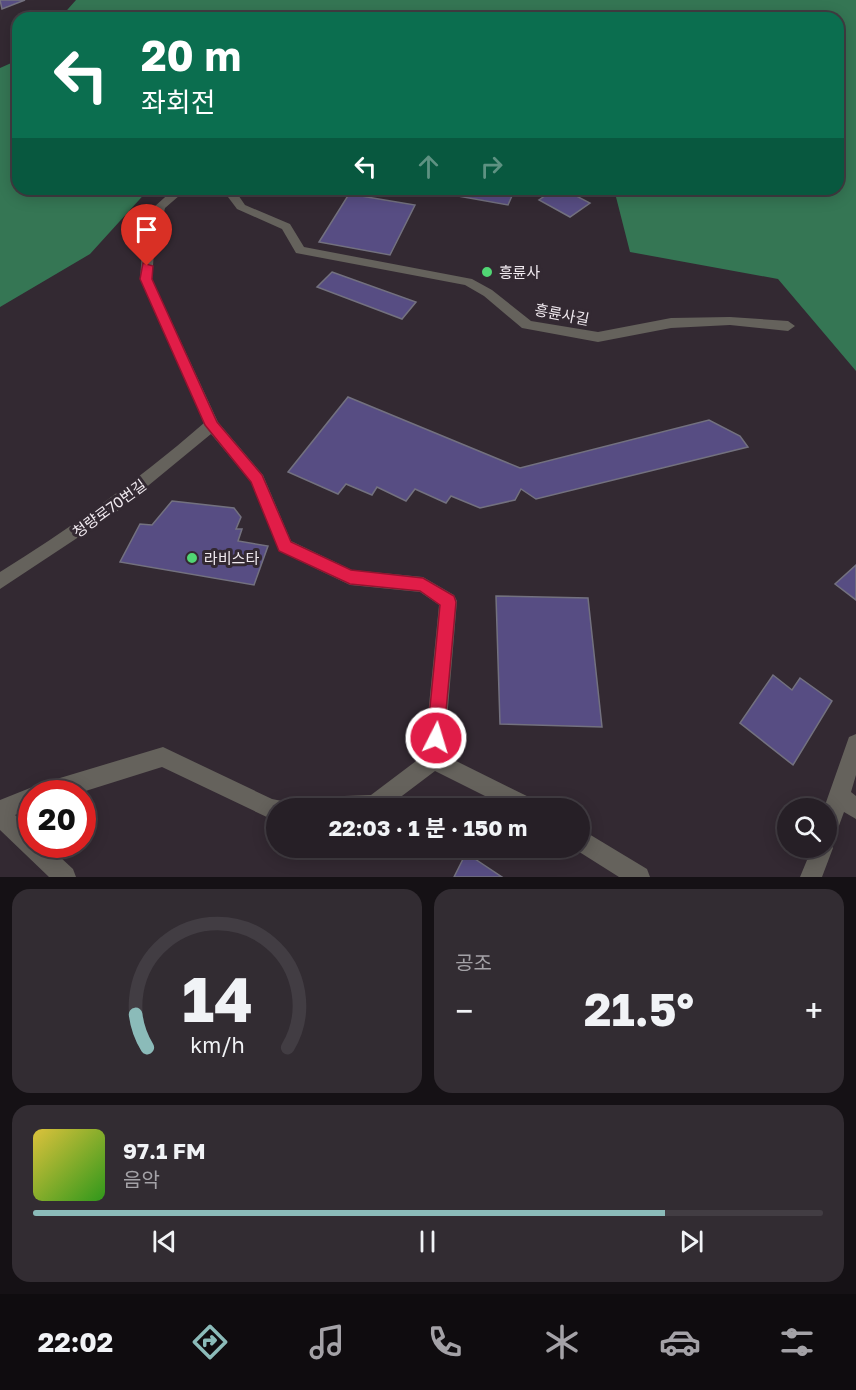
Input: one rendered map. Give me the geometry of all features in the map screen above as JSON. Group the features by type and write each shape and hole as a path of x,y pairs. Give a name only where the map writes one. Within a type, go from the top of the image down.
{"lane":[{"path":"174,195 159,207 148,252 146,279 212,425 257,479 285,546 350,577 423,585 448,602 434,760 383,798"},
{"name":"흥륜사길","path":"232,195 241,207 286,227 300,250 468,282 489,293 527,325 598,337 671,323 730,321 788,326"},
{"name":"청량로70번길","path":"0,581 87,526 175,459 212,425"},
{"path":"837,819 848,803 856,744"},
{"path":"88,780 163,758 266,807"},
{"path":"434,760 510,798"},
{"path":"18,804 0,813 65,877"},
{"path":"590,846 639,877"},
{"path":"811,877 818,858"}],"green space":[{"path":"76,0 856,0 856,371 778,279 630,252 616,197 611,195 844,195 844,12 65,12"},
{"path":"12,63 12,195 144,195 90,254 0,307 0,68"}],"building":[{"path":"0,0 25,0 2,9"},
{"path":"348,195 415,205 390,255 319,242"},
{"path":"452,195 512,195 508,205"},
{"path":"546,195 575,195 590,203 570,217 539,200"},
{"path":"332,272 416,302 402,319 317,287"},
{"path":"348,397 520,468 709,420 740,436 748,447 536,499 521,489 515,500 480,508 451,496 446,503 415,489 406,501 377,487 372,495 346,484 338,494 288,472"},
{"path":"172,501 234,508 241,517 236,529 242,529 238,541 268,546 254,585 120,562 140,524 152,525"},
{"path":"856,565 856,600 835,584"},
{"path":"496,596 588,598 602,727 500,724"},
{"path":"773,675 792,690 800,678 832,701 793,765 740,723"},
{"path":"464,858 474,858 502,877 454,877"}],"place":[{"name":"흥륜사","path":"487,272"},
{"name":"라비스타","path":"192,558"}],"route":[{"path":"147,266 146,279 212,425 257,479 285,546 350,577 423,585 448,602 436,738"}]}
